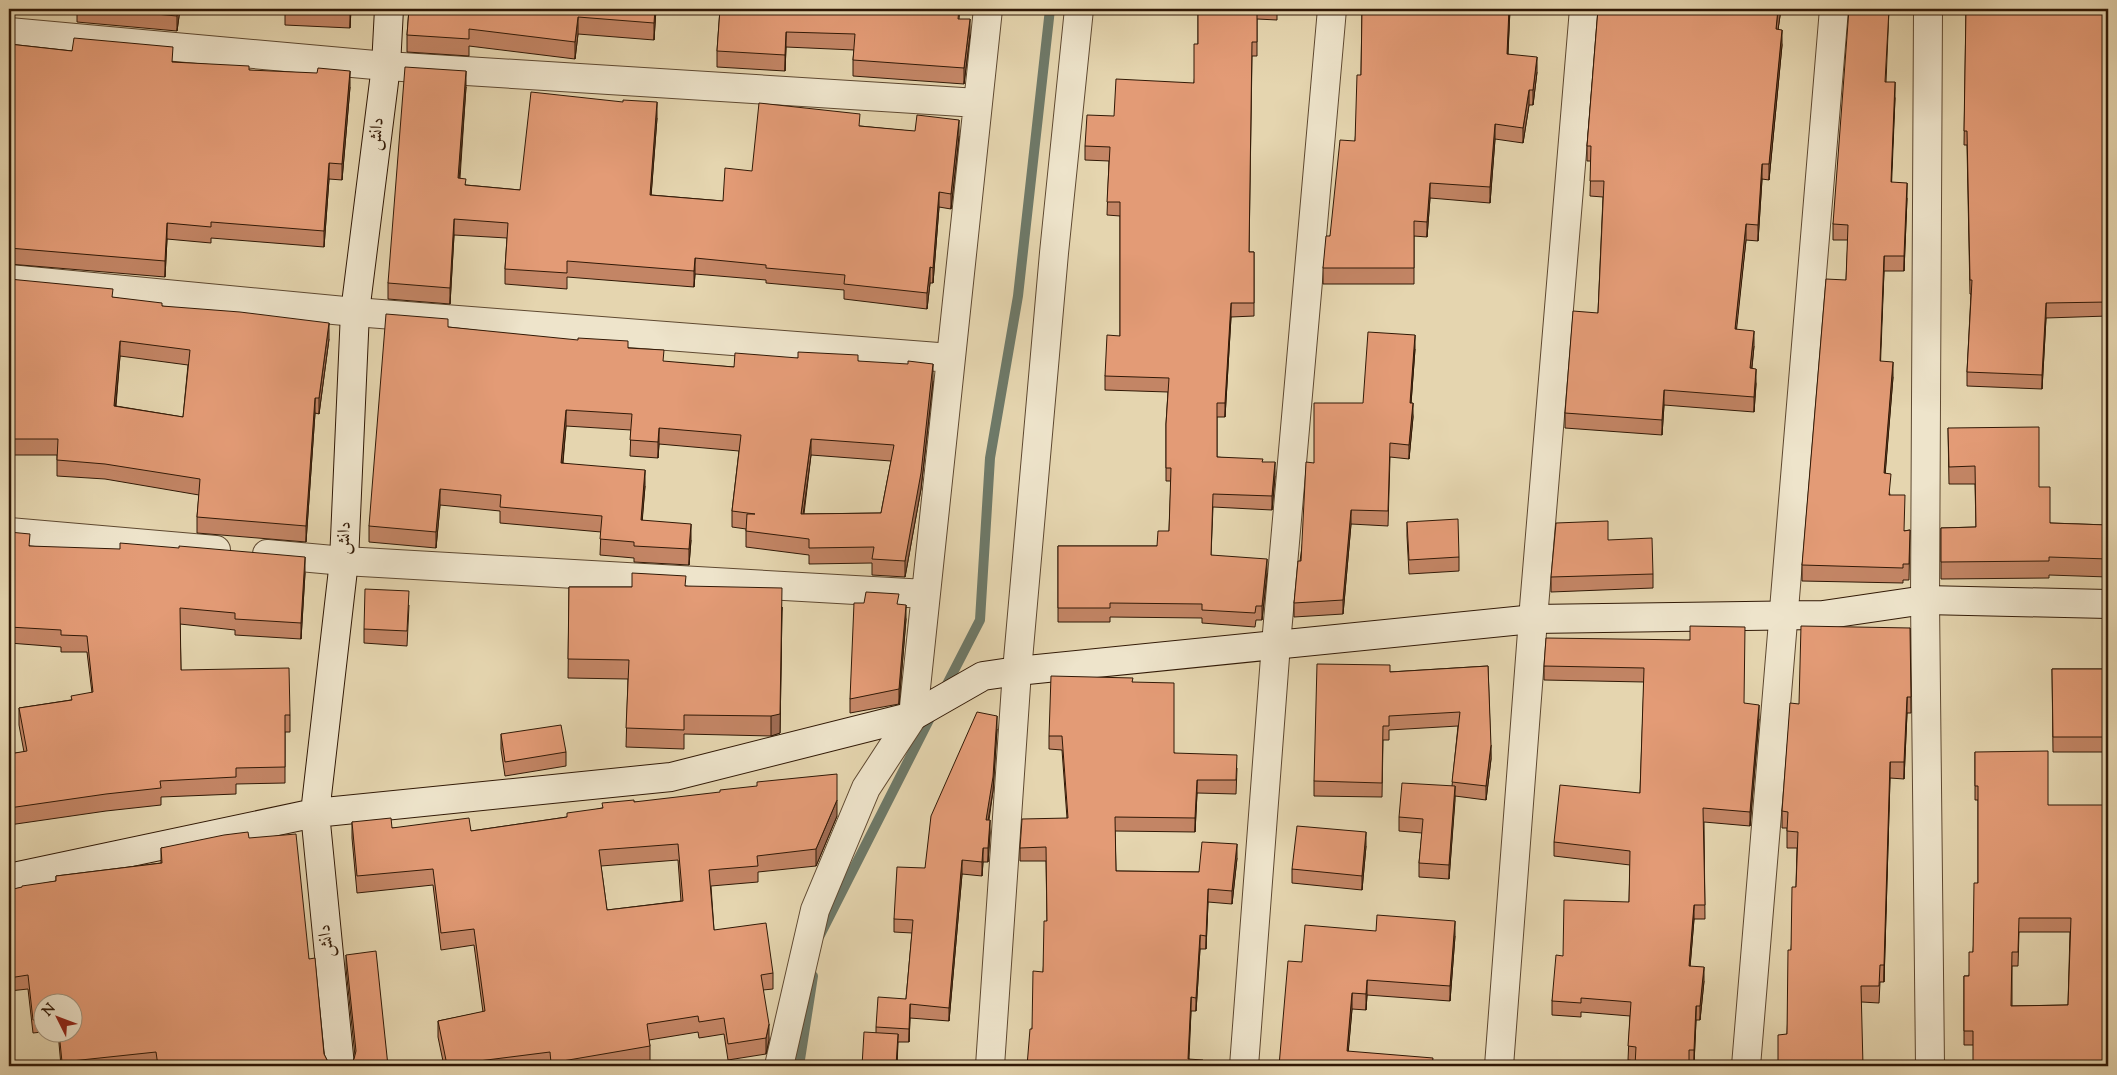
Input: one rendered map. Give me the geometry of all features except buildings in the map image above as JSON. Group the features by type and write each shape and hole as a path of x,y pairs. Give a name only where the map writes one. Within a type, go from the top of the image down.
{"street":[{"name":"دانش","path":"340,1066 315,813 344,561 355,312 386,66 389,9"},
{"path":"776,1066 815,910 866,788 914,716 988,9"},
{"path":"990,1066 1017,671 1054,253 1079,9"},
{"path":"1244,1066 1276,644 1332,9"},
{"path":"1499,1066 1533,619 1584,9"},
{"path":"1746,1066 1834,9"},
{"path":"1928,9 1926,600 1930,1066"},
{"path":"9,32 386,66 978,103"},
{"path":"9,279 355,312 951,358"},
{"path":"9,532 344,561 926,594"},
{"path":"9,878 315,813 671,777 914,716 983,676 1017,671 1533,619 1784,614 1823,615 1926,600 2108,604"}],"waterway":[{"path":"944,690 980,620 990,458 1018,296 1050,9"},
{"path":"820,935 933,712"},
{"path":"799,1066 813,976"}]}
